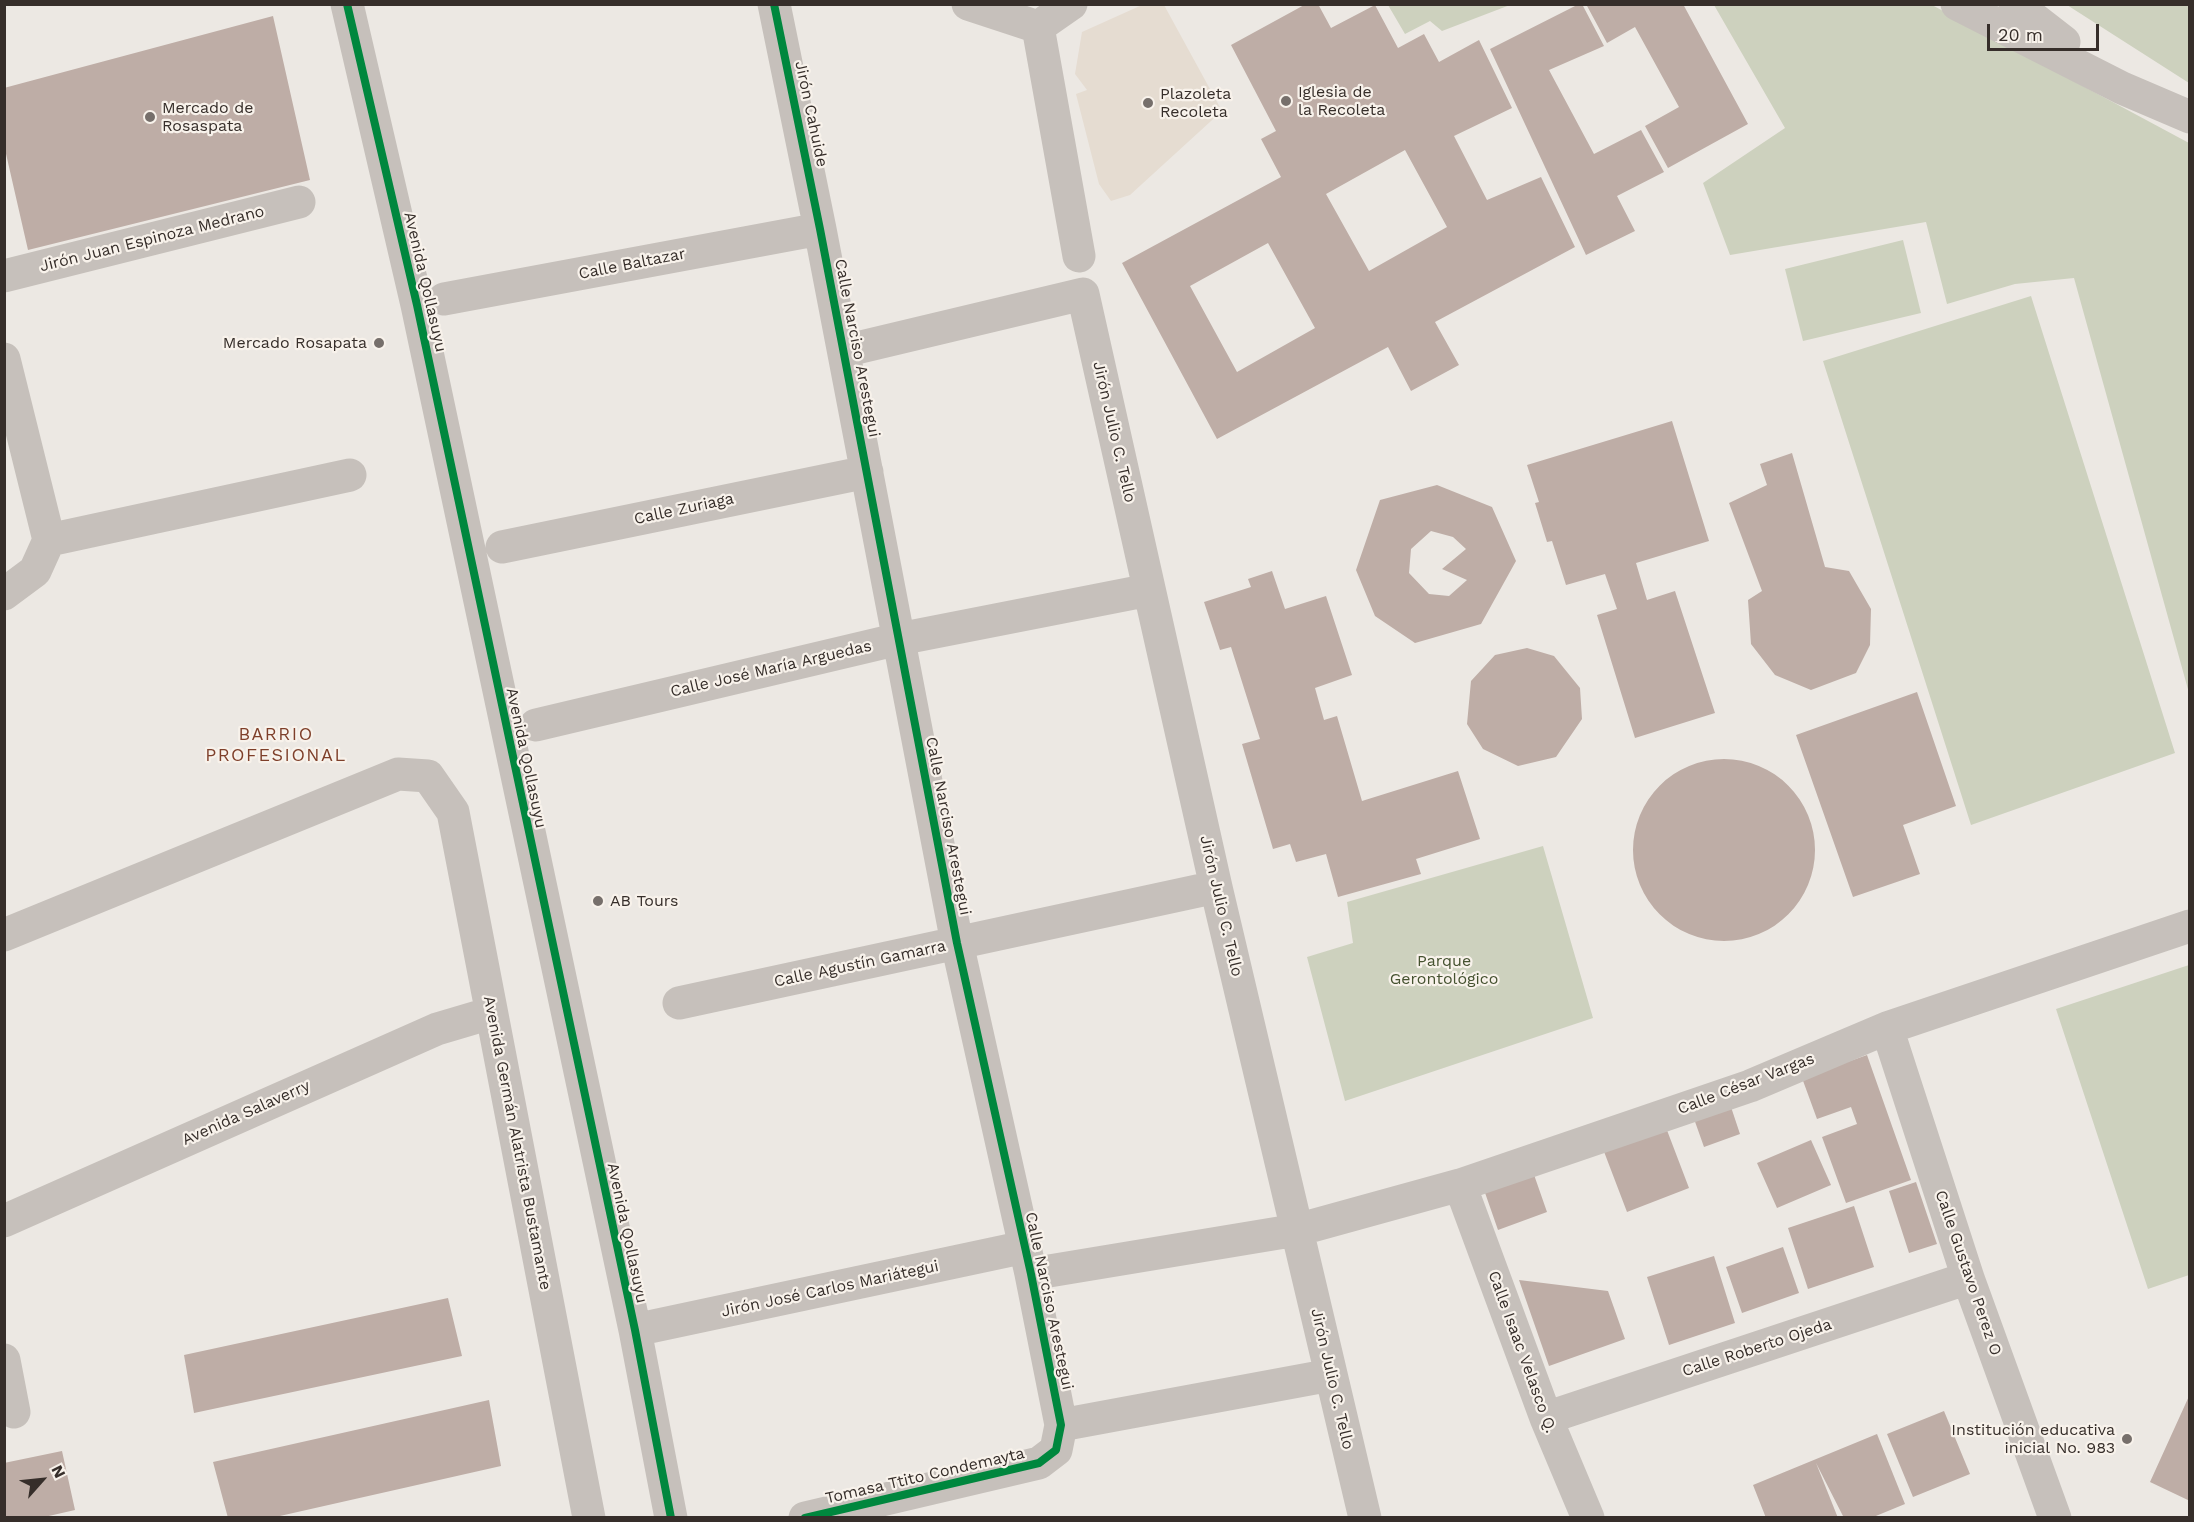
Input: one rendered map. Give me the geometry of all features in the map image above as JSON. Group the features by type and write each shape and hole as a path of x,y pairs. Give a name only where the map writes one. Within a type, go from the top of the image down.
{"street":[{"name":"Avenida Qollasuyu","path":"347,4 419,316 635,1330 671,1518"},
{"name":"Jirón Cahuide","path":"774,4 820,229"},
{"path":"968,4 1038,27"},
{"path":"1038,27 1071,4"},
{"path":"1958,4 2122,88 2190,117"},
{"path":"2015,4 2122,88"},
{"path":"1038,27 1079,256"},
{"name":"Jirón Juan Espinoza Medrano","path":"4,276 299,202"},
{"name":"Calle Baltazar","path":"444,299 820,229"},
{"name":"Calle Narciso Arestegui","path":"820,229 957,943 1028,1260 1061,1425"},
{"name":"Jirón Julio C. Tello","path":"844,351 1083,294 1216,887 1365,1518"},
{"path":"4,359 49,540 35,571 4,594"},
{"name":"Calle Zuriaga","path":"501,547 867,472"},
{"path":"49,540 350,475"},
{"name":"Calle José María Arguedas","path":"536,725 899,639 1149,591"},
{"name":"Avenida Germán Alatrista Bustamante","path":"4,935 398,774 428,776 453,812 590,1518"},
{"name":"Calle Agustín Gamarra","path":"679,1003 1216,887"},
{"name":"Calle César Vargas","path":"1298,1230 1460,1185 1750,1086 1887,1028 2190,926"},
{"name":"Avenida Salaverry","path":"4,1221 437,1029 491,1013"},
{"name":"Calle Gustavo Perez O","path":"1887,1028 1968,1278 2055,1518"},
{"name":"Calle Isaac Velasco Q.","path":"1460,1185 1546,1418 1588,1518"},
{"name":"Jirón José Carlos Mariátegui","path":"635,1330 1028,1260 1298,1230"},
{"name":"Calle Roberto Ojeda","path":"1546,1418 1968,1278"},
{"path":"4,1360 14,1412"},
{"path":"1061,1425 1331,1375"},
{"name":"Tomasa Ttito Condemayta","path":"804,1518 1040,1463 1056,1450 1061,1425"}],"green space":[{"path":"1388,5 1510,5 1442,31 1430,21 1405,34"},
{"path":"1714,5 1932,5 2189,143 2189,693 2074,278 2015,284 1947,304 1926,222 1730,255 1703,183 1785,128"},
{"path":"2067,5 2189,5 2189,83"},
{"path":"1903,240 1921,313 1803,341 1785,269"},
{"path":"2031,296 2175,753 1971,825 1823,361"},
{"name":"Parque Gerontológico","path":"1543,846 1593,1018 1345,1101 1307,957 1353,943 1347,902"},
{"path":"2189,965 2189,1275 2148,1289 2056,1009"}],"shaded area":[{"name":"Plazoleta Recoleta","path":"1142,5 1164,5 1222,111 1130,195 1111,201 1099,184 1076,94 1087,90 1075,74 1082,32"}],"building":[{"path":"1306,4 1318,4 1331,28 1375,5 1398,48 1424,34 1439,62 1479,40 1512,108 1454,136 1487,200 1541,177 1575,247 1435,322 1459,365 1411,391 1388,347 1217,439 1122,263 1281,177 1261,139 1276,131 1231,45","holes":["1405,150 1447,227 1369,271 1326,194","1268,243 1315,328 1237,372 1190,286"]},
{"path":"1582,4 1604,46 1549,70 1594,154 1641,130 1664,172 1617,196 1635,231 1586,255 1490,49"},
{"path":"1586,4 1683,4 1748,124 1668,168 1645,126 1679,107 1635,27 1607,43"},
{"name":"Mercado de Rosaspata","path":"273,16 310,180 28,250 4,145 4,88"},
{"path":"1672,421 1709,541 1636,563 1647,600 1675,591 1715,713 1635,738 1597,615 1617,609 1605,574 1566,585 1552,541 1547,542 1535,503 1539,502 1527,465"},
{"path":"1792,453 1825,567 1849,571 1871,609 1870,645 1856,673 1811,690 1775,675 1751,644 1748,600 1762,591 1729,503 1767,485 1760,464"},
{"path":"1437,485 1492,507 1516,561 1481,624 1415,643 1375,616 1356,570 1380,500","holes":["1431,531 1453,537 1466,549 1442,569 1467,580 1449,596 1429,594 1409,573 1411,549"]},
{"path":"1272,571 1285,609 1326,596 1352,675 1315,688 1324,720 1337,716 1362,801 1458,771 1480,839 1416,859 1421,874 1338,897 1326,854 1296,862 1290,844 1273,849 1242,744 1260,739 1231,647 1220,650 1204,602 1251,587 1248,579"},
{"path":"1527,648 1554,656 1580,688 1582,719 1556,757 1518,766 1483,749 1467,724 1471,681 1495,655"},
{"path":"1917,692 1956,806 1903,825 1920,874 1853,897 1796,735"},
{"path":"1724,759 1759,766 1788,786 1808,815 1815,850 1808,885 1788,914 1759,934 1724,941 1689,934 1660,914 1640,885 1633,850 1640,815 1660,786 1689,766"},
{"path":"1867,1055 1911,1180 1846,1203 1822,1137 1857,1124 1851,1107 1817,1119 1802,1078"},
{"path":"1730,1104 1740,1134 1704,1147 1693,1116"},
{"path":"1665,1125 1689,1188 1627,1212 1603,1149"},
{"path":"1811,1140 1831,1185 1777,1208 1757,1163"},
{"path":"1532,1169 1547,1212 1498,1230 1483,1187"},
{"path":"1916,1182 1937,1244 1909,1253 1889,1191"},
{"path":"1854,1206 1874,1267 1808,1289 1788,1228"},
{"path":"1783,1247 1799,1293 1742,1313 1726,1267"},
{"path":"1714,1256 1735,1323 1669,1345 1647,1277"},
{"path":"1519,1280 1608,1291 1625,1339 1549,1366"},
{"path":"448,1298 462,1356 194,1413 184,1355"},
{"path":"2190,1394 2190,1501 2150,1482"},
{"path":"489,1400 501,1466 271,1518 228,1518 213,1462"},
{"path":"1944,1411 1970,1474 1913,1497 1887,1434"},
{"path":"1877,1434 1905,1504 1871,1518 1844,1518 1816,1463 1838,1518 1766,1518 1753,1485"},
{"path":"62,1451 75,1510 40,1518 4,1518 4,1463"}],"cycle path":[{"path":"347,4 417,305 635,1330 671,1518"},
{"path":"774,4 820,229 957,943 1031,1274 1061,1425 1056,1450 1039,1463 805,1518"}],"place":[{"name":"Iglesia de la Recoleta","path":"1286,101"},
{"name":"Plazoleta Recoleta","path":"1148,103"},
{"name":"Mercado de Rosaspata","path":"150,117"},
{"name":"Mercado Rosapata","path":"379,343"},
{"name":"AB Tours","path":"598,901"},
{"name":"Institución educativa inicial No. 983","path":"2127,1439"}],"district":[{"name":"BARRIO PROFESIONAL","path":"276,745"}]}
